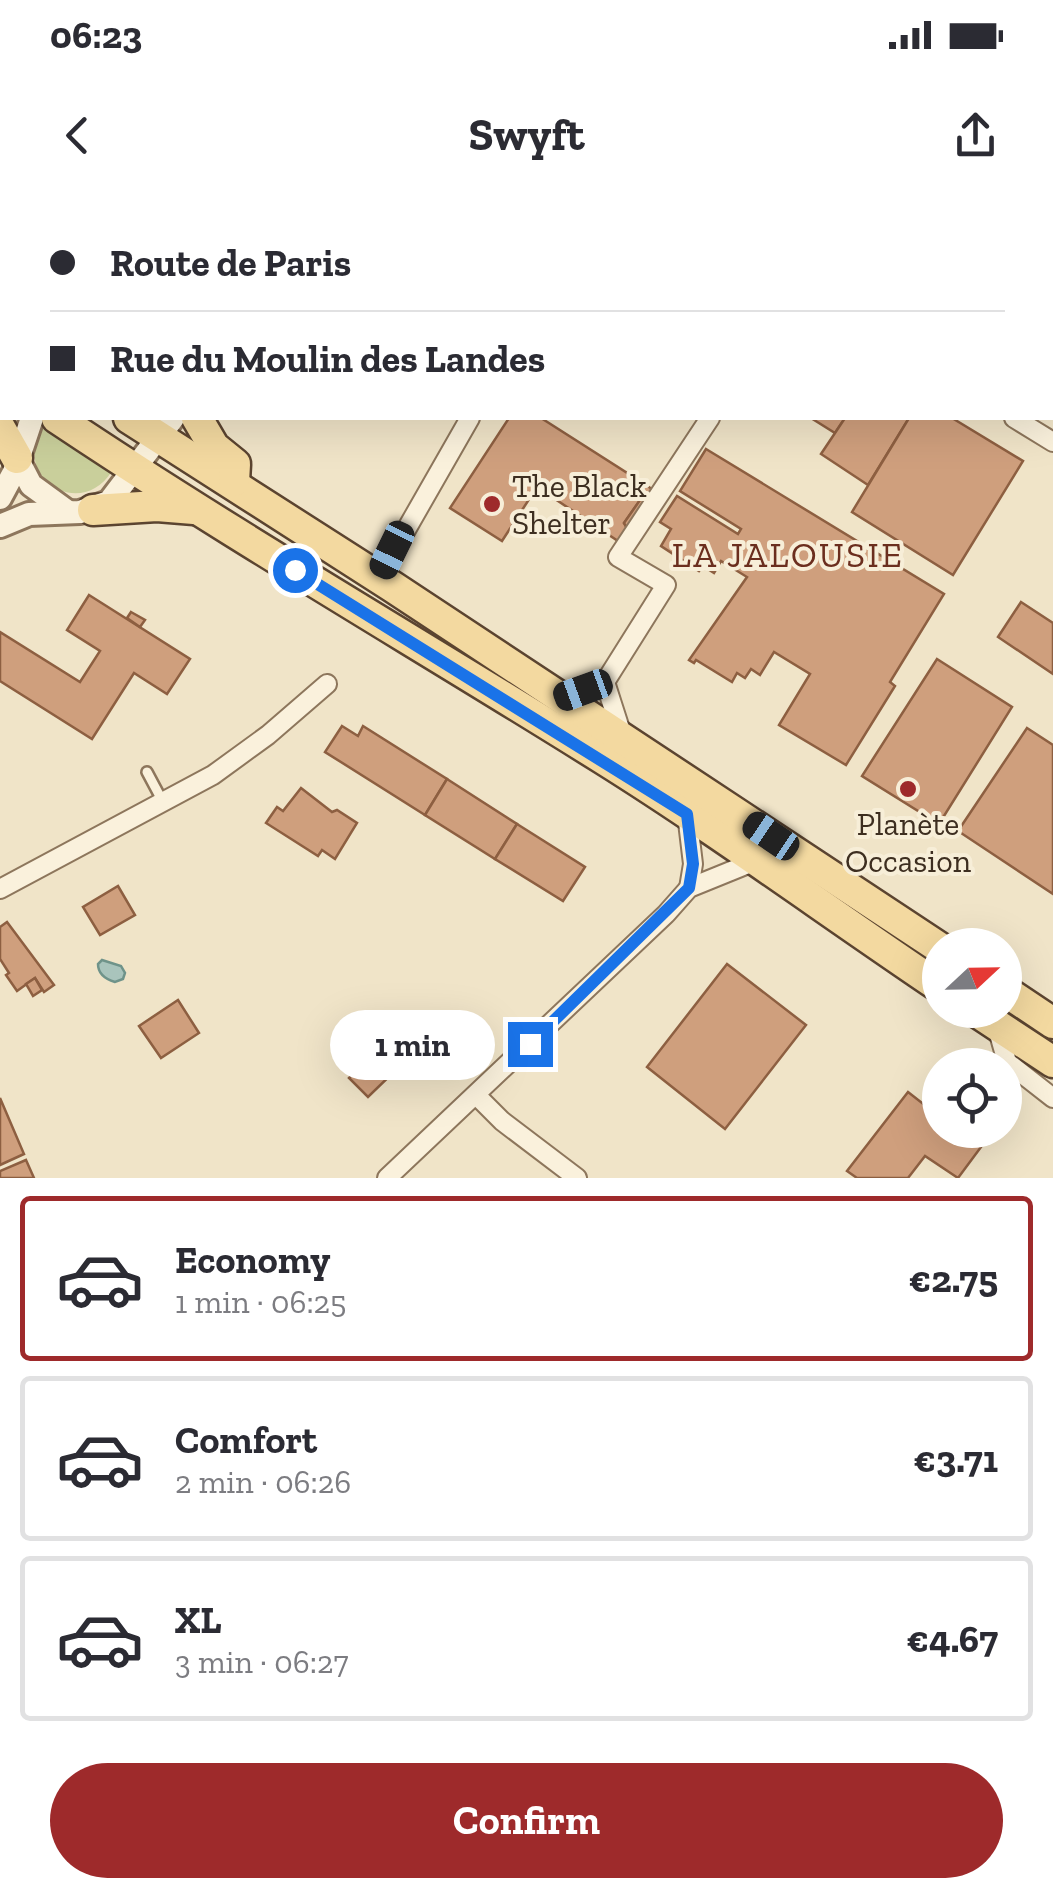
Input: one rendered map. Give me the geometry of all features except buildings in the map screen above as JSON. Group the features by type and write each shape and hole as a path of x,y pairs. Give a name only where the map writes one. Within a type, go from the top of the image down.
{"main road":[{"path":"60,420 687,814 922,974"},
{"path":"136,420 165,427 234,484 922,936"},
{"path":"198,420 214,447 235,464 234,484"},
{"path":"0,428 18,458"},
{"path":"80,511 157,506 198,510"},
{"path":"391,630 403,626 424,607"},
{"path":"1022,1002 1053,1023"},
{"path":"1002,1028 1053,1062"}],"street":[{"path":"0,498 31,420"},
{"path":"378,579 469,420"},
{"path":"561,698 604,682 666,584 618,557 709,420"},
{"path":"1017,420 1053,442"},
{"path":"0,526 29,514 80,511 120,490 165,427"},
{"path":"18,458 31,485 80,511"},
{"path":"604,682 623,739"},
{"path":"0,889 213,776 268,736 327,684"},
{"path":"687,814 693,864 689,888"},
{"path":"388,1178 689,888 758,860"},
{"path":"991,1028 1008,1062 1050,1096"},
{"path":"476,1095 502,1121 577,1178"}],"lane":[{"path":"147,772 164,802"}],"green space":[{"path":"43,427 112,471 98,486 83,493 53,486 35,462 35,445"}],"water":[{"path":"102,960 121,966 123,979 115,982 103,976 98,964"}],"place":[{"name":"The Black Shelter","path":"492,504"},
{"name":"Planète Occasion","path":"908,789"}],"district":[{"name":"LA JALOUSIE","path":"788,555"}],"route":[{"path":"295,570 687,814 693,864 689,888 530,1044"}]}
